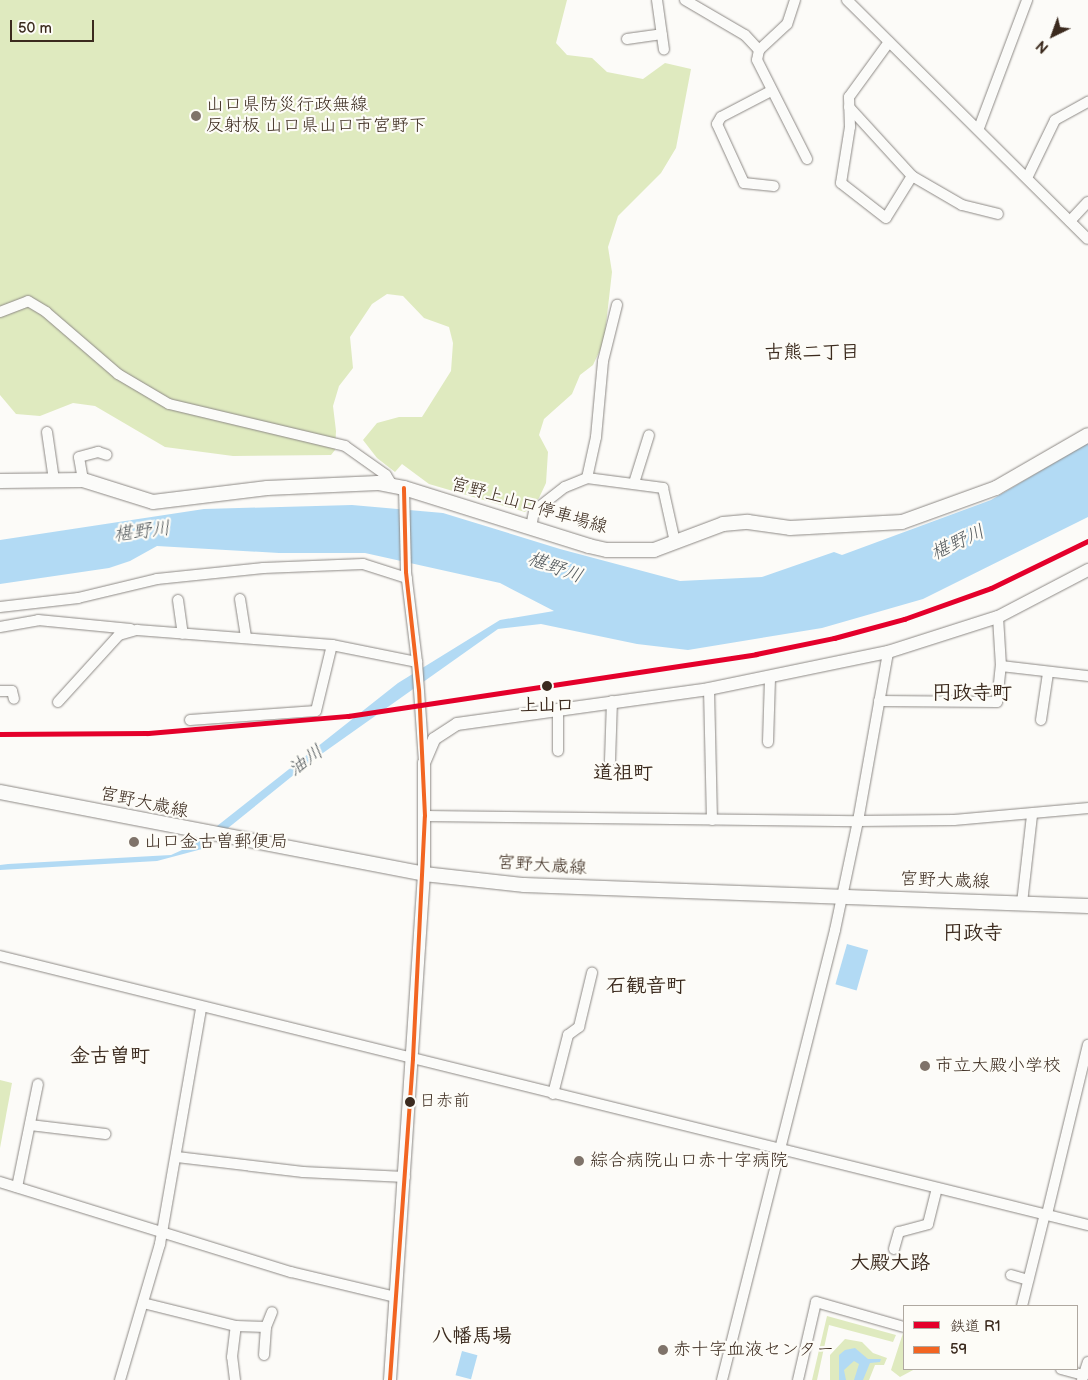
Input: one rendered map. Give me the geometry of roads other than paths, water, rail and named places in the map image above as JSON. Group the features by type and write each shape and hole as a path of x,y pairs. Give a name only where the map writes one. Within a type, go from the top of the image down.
{"main road":[{"name":"宮野上山口停車場線","path":"0,481 82,480 153,502 266,488 401,489 607,550 654,550 724,524 748,522 790,528 902,522 996,488 1088,435"},
{"name":"宮野大歳線","path":"0,792 203,834 424,874 591,889 1088,906"}],"street":[{"path":"657,0 664,50"},
{"path":"685,0 746,36 759,50"},
{"path":"795,0 787,24 759,50 757,60 806,159"},
{"path":"847,0 979,128 1088,240"},
{"path":"979,128 1028,1"},
{"path":"627,39 662,34"},
{"path":"890,42 849,96 850,127 841,183 886,218 912,176"},
{"path":"771,91 721,117 717,124 744,183 774,186"},
{"path":"1027,178 1055,120 1088,102"},
{"path":"850,108 912,176 962,205 998,214"},
{"path":"1070,221 1088,202"},
{"path":"0,312 28,301 46,312 118,374 169,404 345,446 386,475 401,489 406,575 420,690 426,816 413,1059 390,1380"},
{"path":"586,478 596,436 603,361 617,305"},
{"path":"47,432 54,480"},
{"path":"634,484 648,435"},
{"path":"82,480 79,456 102,449"},
{"path":"531,527 534,511 565,487 586,478 663,488 675,542"},
{"path":"0,607 78,598 157,579 263,568 363,564 406,575"},
{"path":"424,764 434,739 457,724 709,689 888,652 998,617 1088,570"},
{"path":"240,599 246,638"},
{"path":"178,600 183,634"},
{"path":"880,701 997,702 1001,666 998,617"},
{"path":"0,627 38,620 183,634 332,645 417,664"},
{"path":"58,702 119,635 137,630"},
{"path":"190,720 316,711 332,645"},
{"path":"722,1380 842,897 858,821 888,652"},
{"path":"1001,666 1048,673 1088,676"},
{"path":"1041,720 1048,673"},
{"path":"768,742 770,677"},
{"path":"709,689 712,820"},
{"path":"0,691 13,691"},
{"path":"610,761 612,701"},
{"path":"558,709 558,751"},
{"path":"426,816 858,821 1032,815 1088,808"},
{"path":"1022,903 1032,815"},
{"path":"0,956 201,1008 1088,1225"},
{"path":"553,1094 568,1035 579,1027 592,973"},
{"path":"120,1380 160,1244 161,1231 177,1157 201,1008"},
{"path":"1022,1305 1088,1044"},
{"path":"17,1187 38,1084"},
{"path":"30,1125 105,1134"},
{"path":"177,1157 303,1172 405,1178"},
{"path":"0,1182 291,1272 396,1296"},
{"path":"894,1249 899,1232 928,1224 937,1188"},
{"path":"1011,1275 1028,1280"},
{"path":"143,1302 236,1326 266,1327"},
{"path":"798,1380 816,1302 903,1327"},
{"path":"264,1356 266,1318 272,1312"},
{"path":"235,1380 232,1357 236,1326"},
{"path":"1064,1370 1083,1377 1088,1362"}],"water":[{"path":"1088,443 1088,517 923,599 822,628 688,650 637,644 541,624 498,629 306,765 202,849 157,861 0,870 0,865 8,864 171,855 193,845 398,683 500,620 554,611 500,583 365,553 279,553 157,546 130,561 109,568 0,584 0,540 204,509 352,505 443,513 560,549 680,581 762,577 834,552 842,555 991,500"},
{"path":"847,944 868,950 857,990 835,984"},
{"path":"855,1348 868,1359 881,1359 880,1362 870,1363 863,1380 854,1380 859,1364 854,1361 844,1370 846,1380 839,1380 839,1355 845,1350"},
{"path":"462,1351 477,1355 471,1379 456,1375"}],"rail line":[{"name":"R1","path":"0,734 148,733 348,716 756,654 834,638 904,619 991,588 1088,541"}],"place":[{"name":"山口県防災行政無線 反射板 山口県山口市宮野下","path":"196,116"},
{"name":"上山口","path":"547,686"},
{"name":"山口金古曽郵便局","path":"134,842"},
{"name":"市立大殿小学校","path":"925,1066"},
{"name":"日赤前","path":"410,1102"},
{"name":"綜合病院山口赤十字病院","path":"579,1161"},
{"name":"赤十字血液センター","path":"663,1350"}],"district":[{"name":"古熊二丁目","path":"812,353"},
{"name":"円政寺町","path":"972,693"},
{"name":"道祖町","path":"623,773"},
{"name":"円政寺","path":"973,933"},
{"name":"石観音町","path":"646,986"},
{"name":"金古曽町","path":"110,1056"},
{"name":"大殿大路","path":"890,1263"},
{"name":"八幡馬場","path":"472,1336"}],"water label":[{"name":"椹野川","path":"142,532"},
{"name":"椹野川","path":"958,543"},
{"name":"椹野川","path":"555,568"},
{"name":"油川","path":"306,761"}]}
